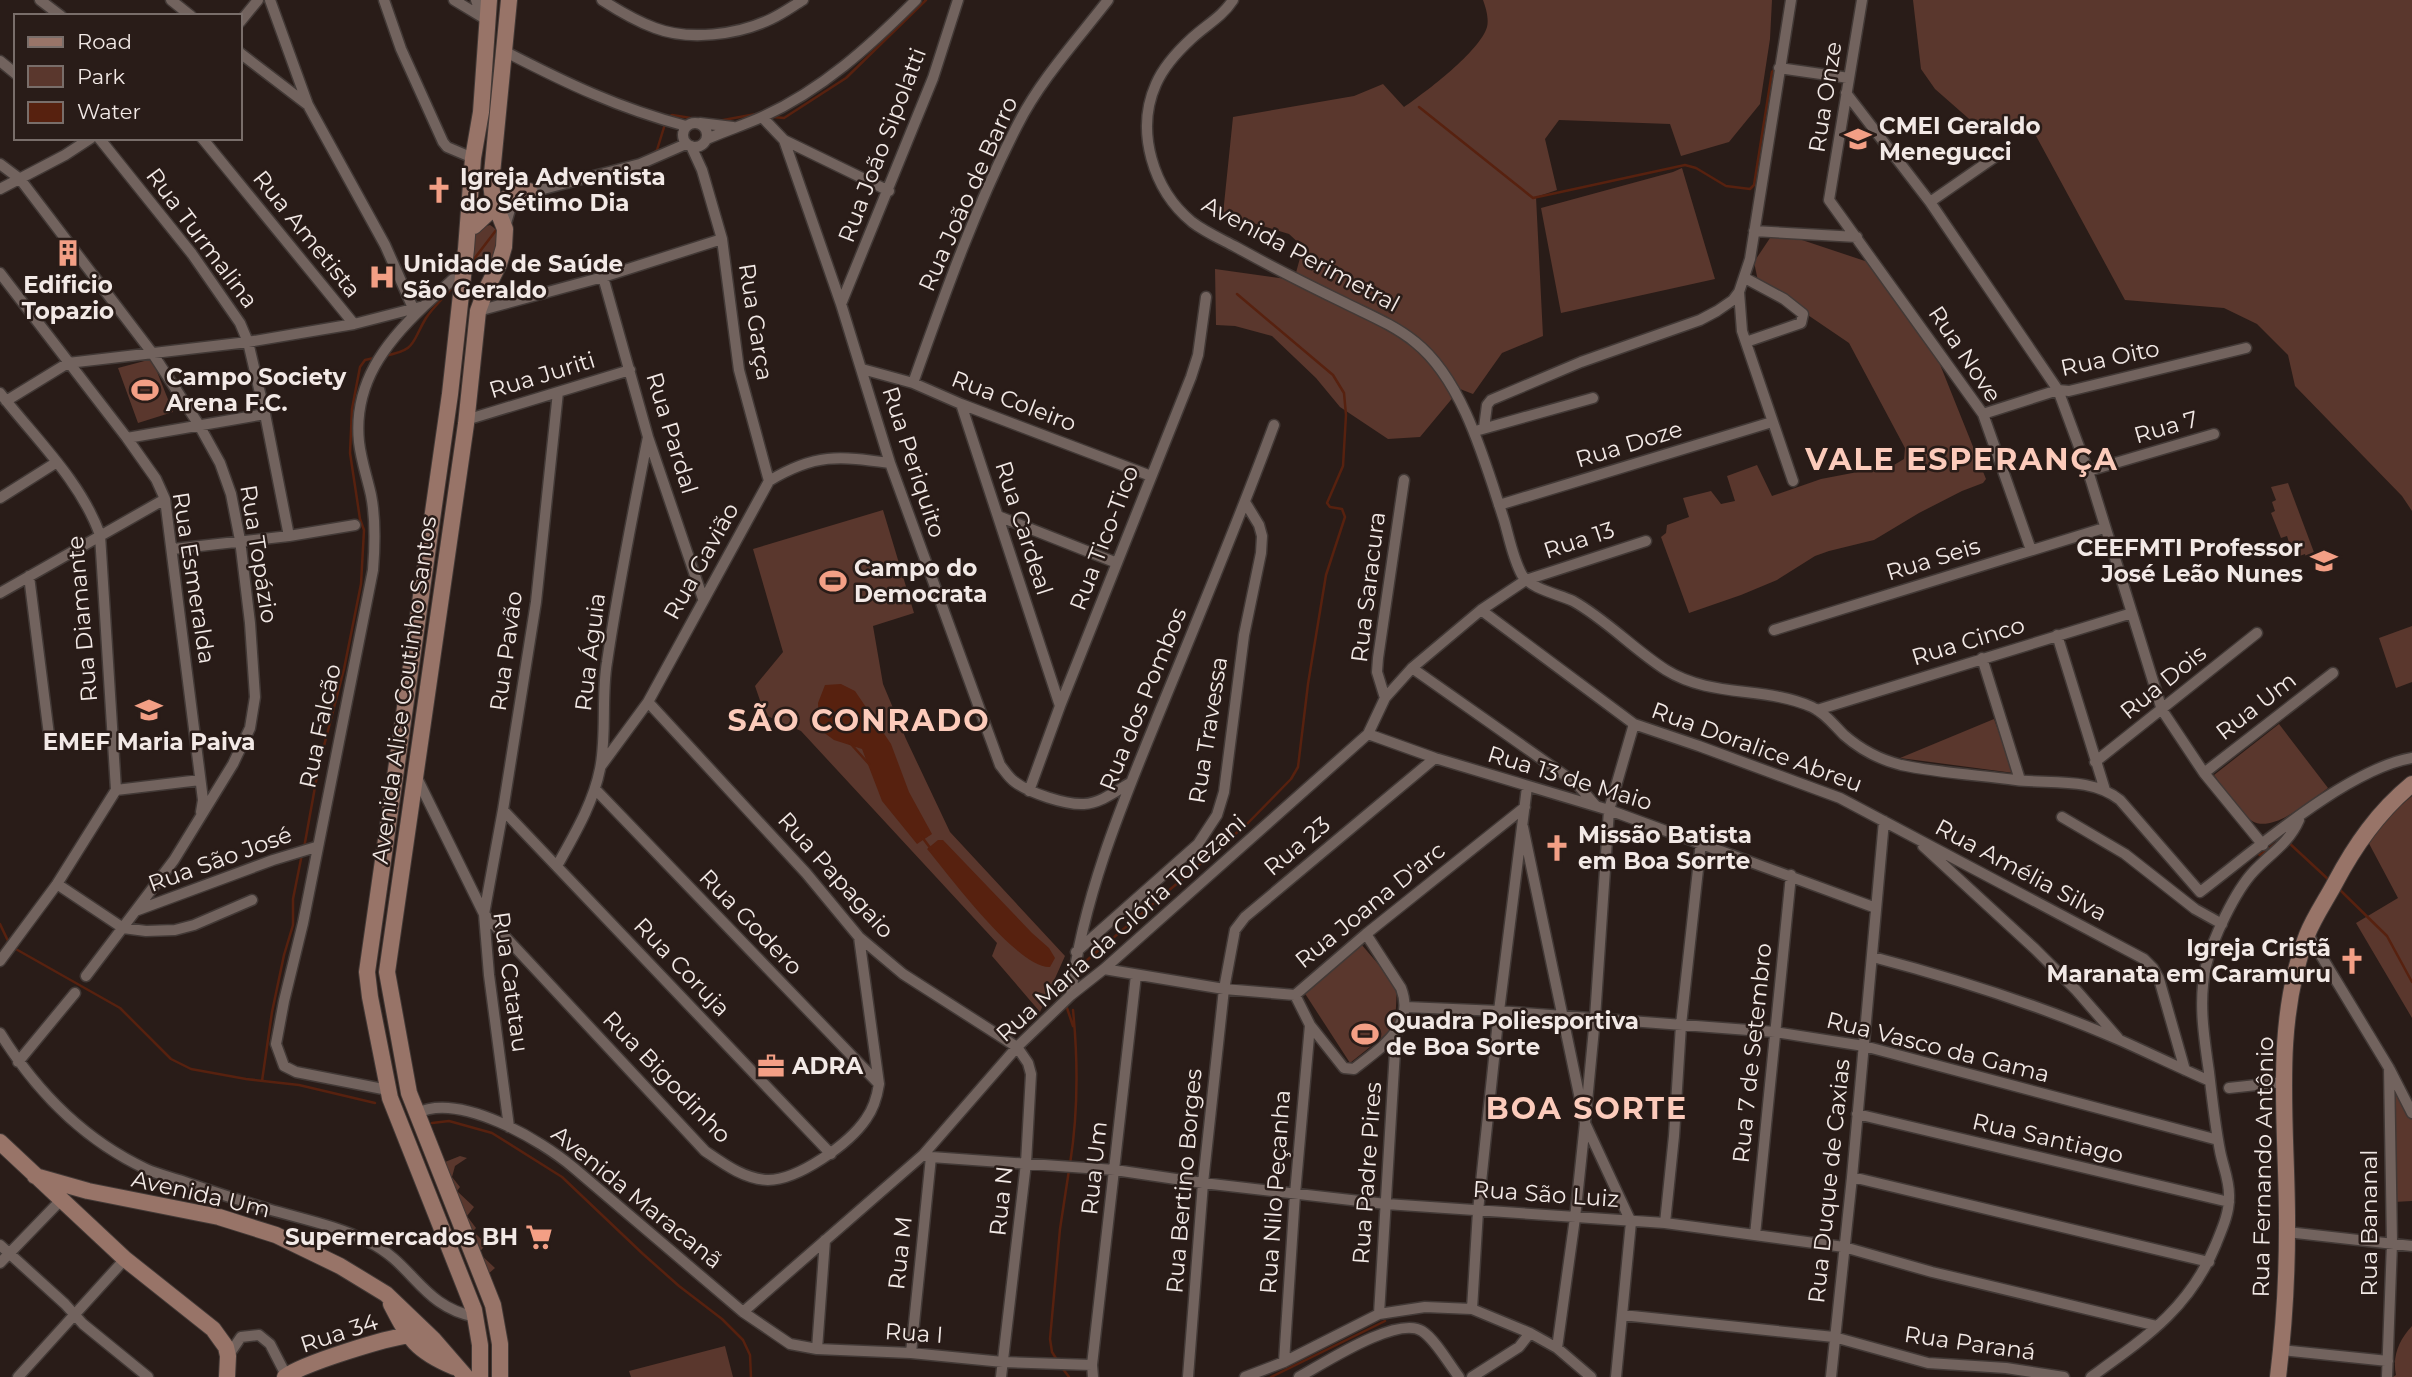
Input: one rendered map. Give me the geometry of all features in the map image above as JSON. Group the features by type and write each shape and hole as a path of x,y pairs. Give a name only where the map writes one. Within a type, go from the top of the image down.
{"main road":[{"name":"Avenida Alice Coutinho Santos","path":"480,1377 480,1345 476,1317 388,1090 368,985 368,960 446,422 463,270 471,227 473,158 481,112 484,18 489,0"},
{"path":"505,229 491,184 509,0"},
{"path":"491,184 501,191 523,192"},
{"path":"471,227 496,206 523,192"},
{"path":"471,227 493,222 505,229"},
{"name":"Avenida Alice Coutinho Santos","path":"500,1377 500,1344 493,1305 406,1080 387,972 466,420 478,311 504,247 505,229"},
{"path":"463,270 480,278 494,275"},
{"name":"Rua Fernando Antônio","path":"2278,1377 2287,1232 2284,1082 2287,1031 2295,974 2308,934 2362,835 2387,805 2411,789"},
{"path":"0,1142 125,1259 213,1329 226,1347 227,1377"},
{"name":"Avenida Um","path":"35,1176 88,1191 219,1217 276,1235 340,1266 386,1294 433,1339 461,1373"},
{"name":"Avenida Um","path":"386,1294 407,1335 423,1351 461,1373"},
{"path":"407,1335 423,1335 433,1339"},
{"name":"Rua 34","path":"286,1376 353,1350 407,1335"}],"street":[{"path":"40,0 58,14"},
{"path":"171,0 188,14"},
{"path":"242,20 258,0"},
{"path":"3,397 68,363 248,342 354,324 419,307 308,105 270,0"},
{"path":"384,0 401,49 443,142 447,147 473,158"},
{"path":"454,0 484,18"},
{"path":"476,0 484,18"},
{"path":"602,0 657,29 687,34 733,32 770,20 803,0"},
{"path":"505,229 511,206 523,192 640,164 689,145 696,147 733,127 762,117 824,82 871,45 916,0"},
{"name":"Rua João Sipolatti","path":"841,304 933,78 958,0"},
{"name":"Rua João de Barro","path":"913,383 968,236 1018,125 1036,95 1108,0"},
{"name":"Avenida Perimetral","path":"1233,0 1223,14 1190,40 1156,85 1147,131 1158,178 1183,213 1201,229 1388,325 1416,342 1444,372 1478,431 1499,505 1526,580"},
{"path":"1478,431 1491,400 1581,362 1700,320 1726,306 1739,292 1745,278 1754,231 1791,0"},
{"name":"Rua Onze","path":"1829,200 1862,0"},
{"path":"505,51 576,88 641,114 686,126 695,122 733,127"},
{"path":"242,55 308,105"},
{"path":"0,61 14,72"},
{"path":"1779,68 1849,78"},
{"path":"1846,93 1930,202 2058,390 2088,471 2162,710 2204,773 2263,845"},
{"name":"Rua Periquito","path":"762,117 784,140 841,304 890,463 1000,765 1012,781 1029,791 1083,804 1103,799 1130,783"},
{"path":"699,123 707,130 706,141"},
{"path":"686,126 682,135 689,145"},
{"path":"0,189 88,140"},
{"name":"Rua Turmalina","path":"101,140 219,290 240,323 248,342 265,414 289,536"},
{"name":"Rua Ametista","path":"204,140 354,324"},
{"path":"784,140 889,191"},
{"name":"Rua Garça","path":"702,170 706,141"},
{"name":"Rua Garça","path":"689,145 702,170 722,239 739,370 769,481"},
{"path":"1930,202 1995,156"},
{"name":"Rua Topázio","path":"0,164 20,180 153,354 220,463 240,540 250,623 255,697 250,728 233,764 174,860 86,976"},
{"name":"Rua Nove","path":"1829,200 1983,414 2031,550"},
{"path":"1754,231 1857,237"},
{"path":"478,311 603,278 722,239"},
{"name":"Rua Falcão","path":"388,1090 296,1072 284,1066 276,1044 303,923 373,570 373,509 359,433 364,392 380,354 400,329 419,307 463,270"},
{"name":"Rua Esmeralda","path":"0,273 127,438 156,479 165,499 203,800 201,815"},
{"name":"Rua Pardal","path":"603,278 648,437 703,600"},
{"path":"1745,278 1784,299 1803,314 1801,323 1793,328 1746,342"},
{"path":"1739,292 1740,318 1746,342 1793,481"},
{"name":"Rua Tico-Tico","path":"1029,791 1198,355 1206,297"},
{"name":"Rua Oito","path":"1983,414 2058,390 2069,391 2246,348"},
{"name":"Rua Coleiro","path":"862,369 913,383 1151,476"},
{"name":"Rua Juriti","path":"466,420 630,370"},
{"name":"Rua Pavão","path":"484,914 536,602 558,392"},
{"name":"Rua Diamante","path":"3,397 57,462 95,522 100,535 116,790"},
{"path":"1478,431 1593,398"},
{"name":"Rua Cardeal","path":"961,404 1060,706"},
{"path":"127,438 265,414"},
{"name":"Rua Doze","path":"1499,505 1772,422"},
{"name":"Rua dos Pombos","path":"1071,995 1076,952 1085,914 1130,783 1274,425"},
{"name":"Rua 7","path":"2088,471 2214,434"},
{"name":"Rua Águia","path":"557,866 581,822 601,766 606,666 648,437"},
{"path":"769,481 792,467 821,458 852,458 890,463"},
{"path":"0,498 57,462"},
{"name":"Rua Saracura","path":"1385,698 1377,672 1378,658 1404,480"},
{"name":"Rua Gavião","path":"601,766 648,702 769,481"},
{"path":"0,593 165,499"},
{"name":"Rua Travessa","path":"1076,952 1198,844 1217,815 1224,792 1244,635 1261,553 1262,536 1259,525 1245,502"},
{"path":"998,516 1117,564"},
{"path":"173,549 289,536 355,525"},
{"name":"Rua Seis","path":"1774,630 2104,528"},
{"name":"Rua 13","path":"1526,580 1646,541"},
{"path":"29,576 49,735"},
{"path":"1526,580 1591,612 1655,663 1690,682 1721,690 1782,698 1817,710 1855,743 1900,765 2083,785 2105,790 2120,800 2200,892 2356,779 2412,758"},
{"name":"Rua Maria da Glória Torezani","path":"743,1312 927,1156 1017,1047 1071,995 1104,969 1368,734 1385,698 1412,668 1481,611 1526,580"},
{"name":"Rua Doralice Abreu","path":"1481,611 1634,724 1840,798 1884,821"},
{"name":"Rua Cinco","path":"1817,710 2132,613"},
{"name":"Rua Dois","path":"2095,762 2257,633"},
{"path":"2057,635 2105,790"},
{"path":"1982,658 2020,780"},
{"path":"1412,668 1577,784 1596,806"},
{"name":"Rua Um","path":"2204,773 2333,673"},
{"name":"Rua Papagaio","path":"648,702 806,873 859,937 903,974 1017,1047"},
{"path":"1557,1348 1585,1123 1609,810 1634,724"},
{"name":"Rua 13 de Maio","path":"1368,734 1435,758 1609,810 1876,908"},
{"name":"Rua 23","path":"1224,989 1235,930 1245,917 1435,758"},
{"name":"Rua Catatau","path":"415,773 484,914 489,975 509,1127"},
{"path":"0,961 57,884 116,790 200,780"},
{"path":"1472,1309 1478,1210 1527,787"},
{"name":"Rua Godero","path":"595,789 879,1084"},
{"name":"Rua Joana D'arc","path":"1104,969 1224,989 1294,995 1525,807"},
{"name":"Rua Coruja","path":"503,810 831,1154"},
{"path":"2062,817 2125,854 2195,909 2222,923"},
{"path":"2091,1377 2168,1318 2186,1298 2208,1262 2226,1218 2229,1202 2228,1178 2218,1140 2202,1019 2202,994 2210,953 2222,923 2244,883 2254,870 2284,844 2300,817"},
{"name":"Rua Amélia Silva","path":"1884,821 2144,959 2159,979 2185,1070"},
{"name":"Rua Duque de Caxias","path":"1830,1377 1852,1177 1884,821"},
{"path":"1523,827 1585,1123 1631,1222 1616,1377"},
{"path":"1914,836 2077,990 2120,1040"},
{"path":"1665,1223 1681,1025 1701,842"},
{"name":"Rua São José","path":"137,910 316,847"},
{"name":"Rua 7 de Setembro","path":"1755,1235 1791,875"},
{"path":"57,884 123,928 175,930 194,925 252,900"},
{"name":"Rua Bigodinho","path":"484,914 705,1151 735,1171 767,1180 794,1175 831,1154 865,1121 876,1102 879,1084 859,937"},
{"path":"1294,995 1310,1025 1344,1068 1349,1070 1354,1069 1396,1034 1406,1007 1402,988 1366,934"},
{"path":"2308,934 2389,1068 2412,1113"},
{"path":"1873,957 1969,985 2120,1040 2210,1081"},
{"name":"Rua Um","path":"1093,1371 1136,975"},
{"name":"Rua Bertino Borges","path":"1188,1377 1203,1183 1224,989"},
{"path":"18,1062 75,993"},
{"name":"Rua Vasco da Gama","path":"1406,1007 1499,1011 1775,1032 1864,1046 2218,1140"},
{"name":"Rua Nilo Peçanha","path":"1284,1362 1310,1025"},
{"path":"0,1033 18,1062 56,1107 93,1138 146,1169 346,1232 371,1243 397,1260 432,1298 446,1308 458,1314 476,1317"},
{"name":"Rua Padre Pires","path":"1378,1314 1396,1034"},
{"name":"Rua N","path":"1001,1377 1027,1164 1031,1074 1028,1063 1017,1047"},
{"name":"Rua Bananal","path":"2387,1377 2392,1243 2389,1068"},
{"path":"2229,1088 2284,1082"},
{"name":"Avenida Maracanã","path":"417,1113 435,1107 475,1114 509,1127 560,1156 743,1312"},
{"name":"Rua Santiago","path":"1857,1114 2229,1202"},
{"name":"Rua São Luiz","path":"927,1156 1115,1170 1386,1204 1665,1223 1844,1247 1933,1272 2157,1326"},
{"name":"Rua M","path":"911,1353 927,1156"},
{"path":"1852,1177 2208,1262"},
{"path":"0,1264 61,1200"},
{"path":"2287,1232 2412,1246"},
{"path":"817,1349 825,1240"},
{"path":"0,1245 75,1316 148,1377"},
{"path":"19,1377 125,1259"},
{"path":"1245,1377 1284,1362 1378,1314 1425,1307 1472,1309 1530,1333 1557,1348 1591,1377"},
{"name":"Rua I","path":"743,1312 790,1344 817,1349 911,1353 1093,1371"},
{"name":"Rua Paraná","path":"1622,1315 1835,1337 1928,1363 2006,1368 2064,1377"},
{"path":"1299,1377 1388,1330 1414,1327 1427,1335 1459,1377"},
{"path":"1472,1377 1519,1347 1530,1333"},
{"path":"228,1356 241,1337 258,1335 270,1344 286,1376"},
{"path":"2281,1350 2388,1361"}],"green space":[{"path":"1483,0 1772,0 1770,39 1760,104 1729,142 1681,156 1670,124 1559,120 1545,139 1557,190 1536,197 1543,336 1502,353 1473,394 1460,389 1420,437 1388,439 1340,407 1316,378 1272,336 1235,326 1216,325 1215,269 1294,280 1303,247 1289,234 1223,214 1233,117 1354,96 1383,84 1404,107 1474,48 1487,27"},
{"path":"1913,0 2412,0 2412,511 2402,496 2295,386 2288,355 2257,324 2224,308 2125,300 2035,134 1976,125 1935,89 1921,69"},
{"path":"1682,168 1715,279 1561,313 1541,208"},
{"path":"490,225 498,234 498,246 488,271 481,271 476,268 472,258 474,233"},
{"path":"1784,234 1874,264 1937,357 1986,479 1983,483 1919,513 1874,540 1815,556 1777,580 1689,613 1661,537 1666,533 1667,525 1689,517 1683,498 1711,491 1721,504 1735,501 1727,476 1757,465 1772,496 1821,479 1894,465 1904,459 1905,448 1849,343 1758,281 1754,262 1770,238"},
{"name":"Campo Society Arena F.C.","path":"152,359 173,412 138,423 118,368"},
{"path":"2288,483 2315,555 2306,558 2305,554 2294,558 2287,536 2281,538 2271,513 2275,511 2272,502 2276,500 2271,487"},
{"path":"883,510 914,613 873,626 883,684 950,832 1065,956 1040,1012 992,956 997,943 801,731 765,715 755,686 783,652 753,549"},
{"path":"2412,626 2412,682 2396,688 2379,638"},
{"path":"1994,719 2014,773 1900,758"},
{"path":"2279,724 2328,788 2292,814 2261,824 2252,821 2242,812 2214,775"},
{"path":"2412,796 2412,1018 2356,923 2398,898 2365,836"},
{"path":"1361,944 1397,986 1395,1027 1350,1063 1304,992"},
{"path":"2390,1074 2412,1116 2412,1201 2394,1202"},
{"path":"460,1156 467,1158 455,1166 452,1177 460,1187 457,1191 474,1207 467,1216 476,1228 473,1231 486,1244 479,1253 495,1268 487,1275 444,1165 445,1162"},
{"path":"2412,1326 2412,1377 2393,1377 2396,1375 2398,1349"},
{"path":"725,1346 733,1377 631,1377 629,1371"}],"water":[{"path":"841,684 855,691 891,744 909,792 932,834 917,844 882,801 862,749 834,740 819,729 818,703 825,685"},
{"path":"938,840 943,840 1049,948 1055,958 1050,967 1036,964 1020,953 984,918 927,849"}],"waterway":[{"path":"773,117 784,118 846,78 926,0"},
{"path":"1419,107 1533,198 1685,165 1696,168 1726,186 1750,189 1754,185 1772,72 1775,69"},
{"path":"718,121 756,114"},
{"path":"667,118 672,115 697,119"},
{"path":"654,153 665,124"},
{"path":"471,263 497,229"},
{"path":"384,356 395,354 412,344 429,314 454,285"},
{"path":"1086,961 1247,824 1291,779 1298,767 1326,575 1345,517 1342,509 1330,507 1327,503 1343,466 1346,415 1344,393 1333,375 1237,294"},
{"path":"304,848 319,765 344,669 361,584 364,530 350,453 352,409 360,367 365,360 374,358"},
{"path":"850,743 869,764"},
{"path":"922,837 931,849"},
{"path":"2256,852 2260,855 2279,841"},
{"path":"2288,842 2329,880"},
{"path":"262,1081 272,1012 293,925 293,899 302,854"},
{"path":"2339,889 2387,936 2412,982"},
{"path":"0,924 9,943"},
{"path":"14,948 120,1008 171,1059 191,1069 299,1085 375,1103"},
{"path":"1067,1008 1073,1026"},
{"path":"1070,1164 1076,1087 1073,1010"},
{"path":"432,1123 449,1121 492,1133 562,1177 643,1254 722,1319 743,1340 750,1355 751,1377"},
{"path":"1057,1360 1052,1352 1050,1339 1060,1229 1069,1170"},
{"path":"1271,1377 1385,1321"},
{"path":"1063,1369 1069,1377"}],"place":[{"name":"CMEI Geraldo Menegucci","path":"1858,139"},
{"name":"Igreja Adventista do Sétimo Dia","path":"439,190"},
{"name":"Edificio Topazio","path":"68,253"},
{"name":"Unidade de Saúde São Geraldo","path":"382,277"},
{"name":"Campo Society Arena F.C.","path":"145,390"},
{"name":"CEEFMTI Professor José Leão Nunes","path":"2324,561"},
{"name":"Campo do Democrata","path":"833,581"},
{"name":"EMEF Maria Paiva","path":"149,710"},
{"name":"Missão Batista em Boa Sorrte","path":"1557,848"},
{"name":"Igreja Cristã Maranata em Caramuru","path":"2352,961"},
{"name":"Quadra Poliesportiva de Boa Sorte","path":"1365,1034"},
{"name":"ADRA","path":"771,1066"},
{"name":"Supermercados BH","path":"539,1237"}],"district":[{"name":"VALE ESPERANÇA","path":"1962,459"},
{"name":"SÃO CONRADO","path":"859,720"},
{"name":"BOA SORTE","path":"1587,1108"}]}
